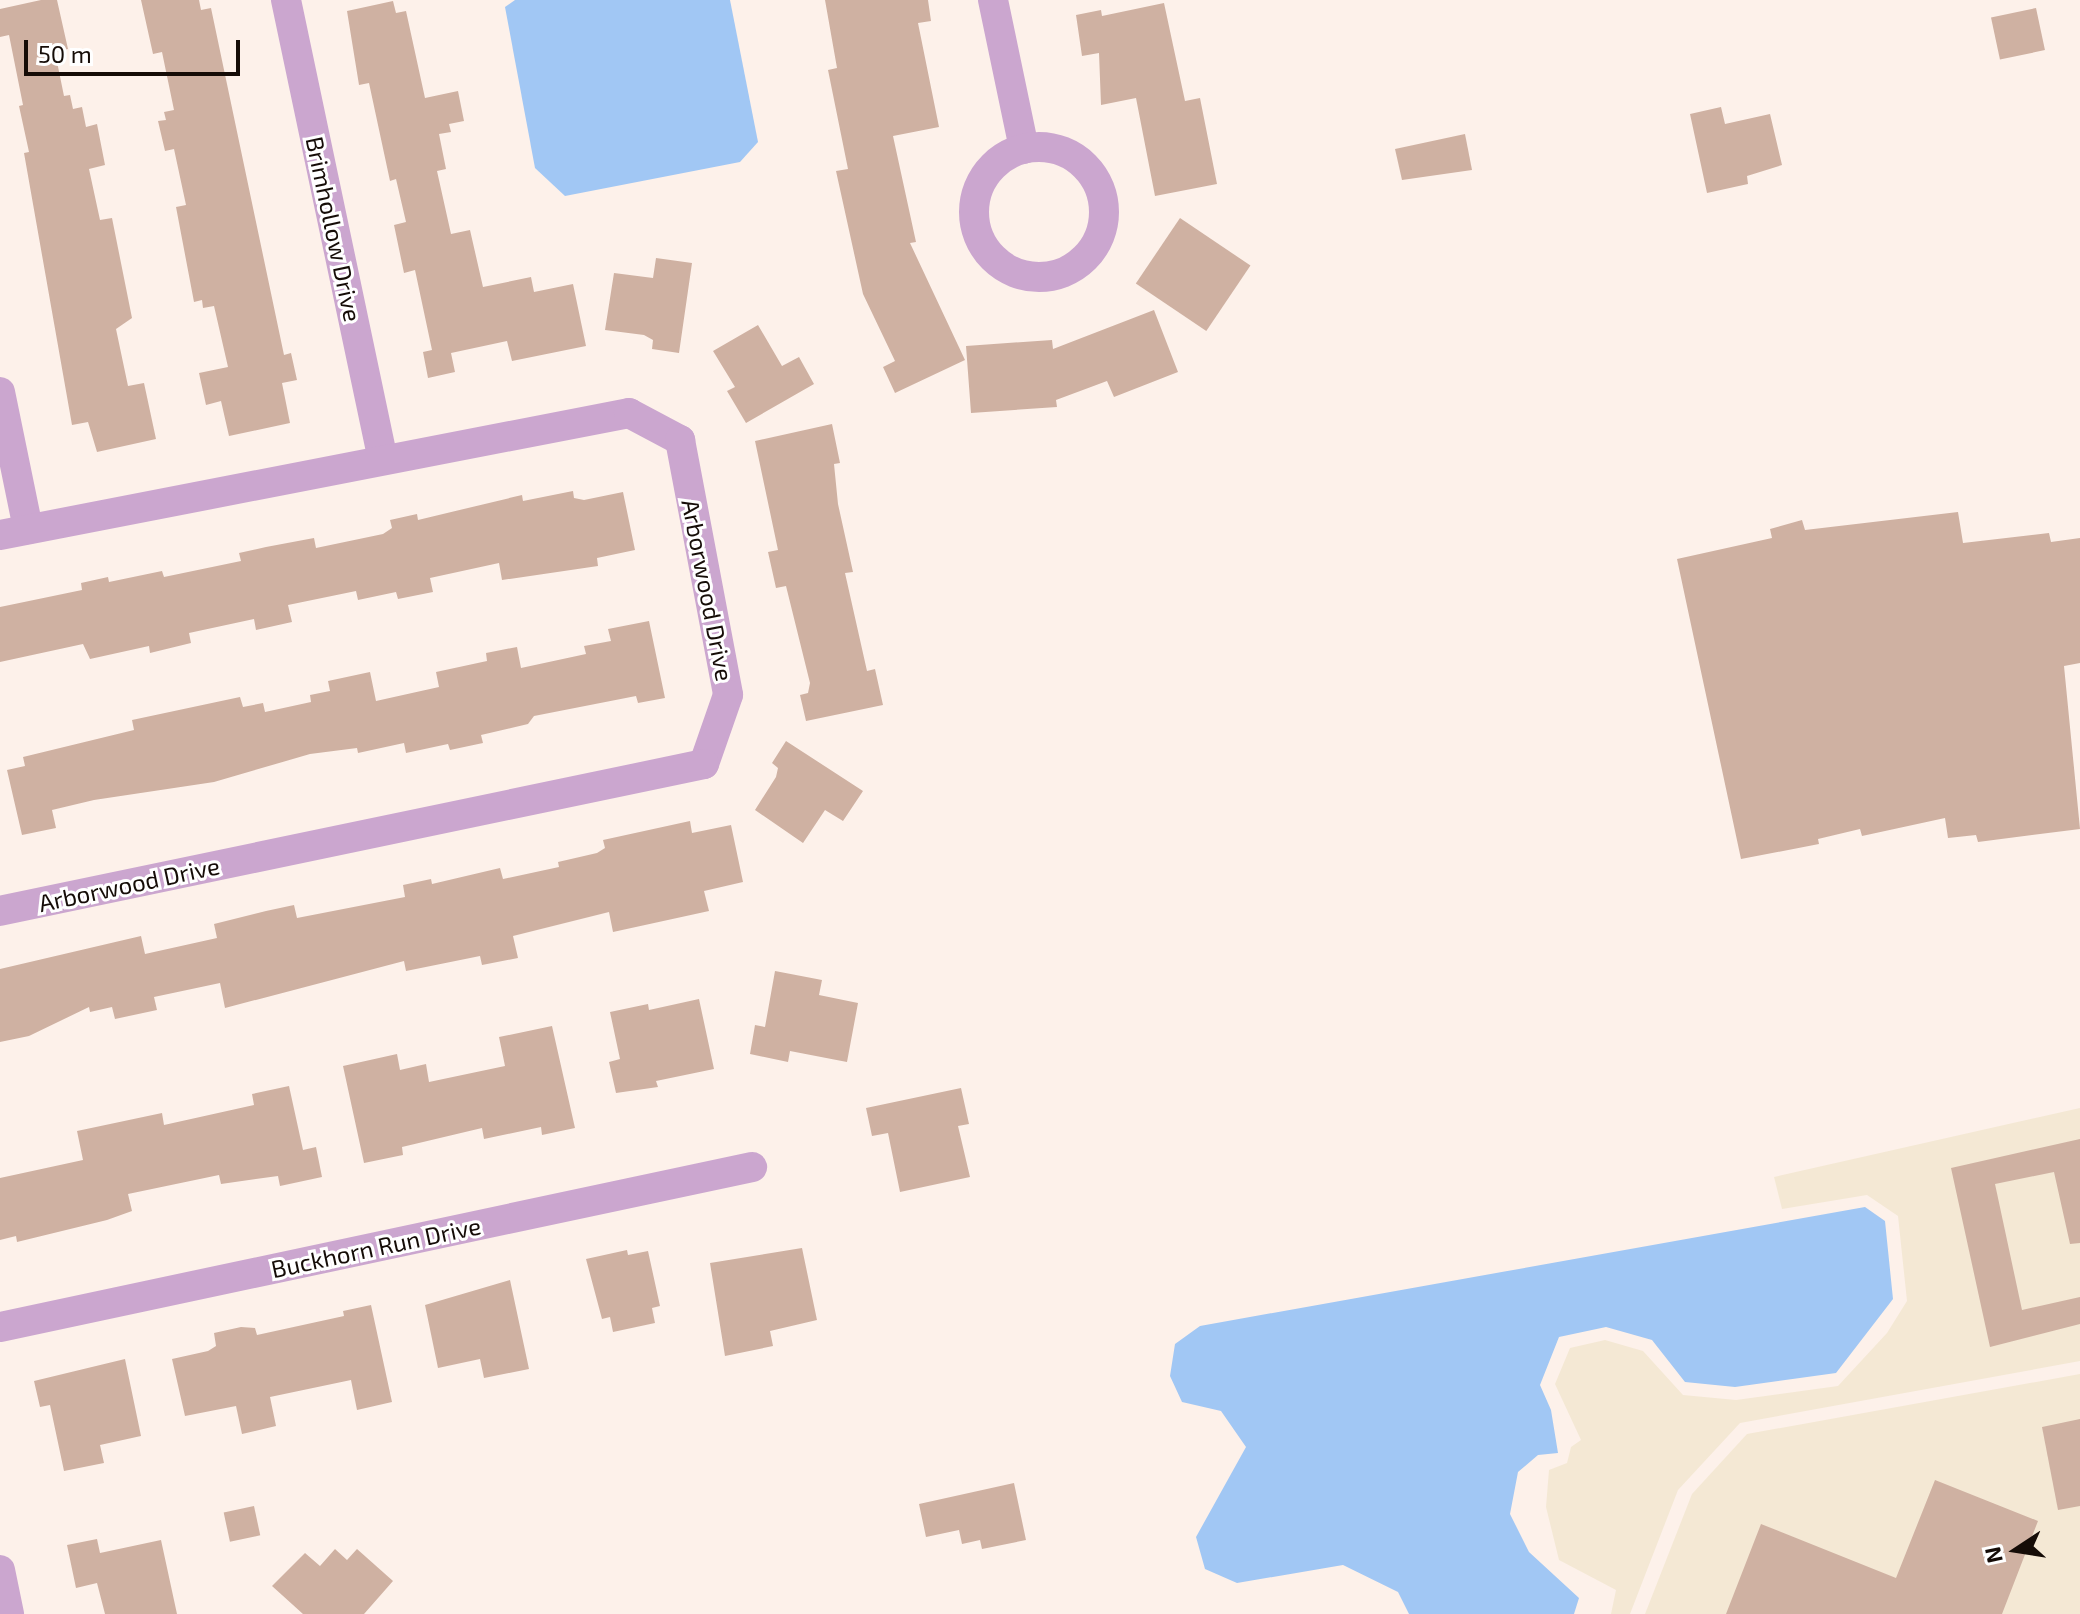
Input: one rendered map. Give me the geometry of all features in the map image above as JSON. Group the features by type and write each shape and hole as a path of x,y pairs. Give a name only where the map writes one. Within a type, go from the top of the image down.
{"street":[{"name":"Brimhollow Drive","path":"286,0 383,459"},
{"path":"993,0 1024,149"},
{"path":"1041,147 1072,156 1102,195 1104,220 1097,244 1075,268 1059,275 1027,277 1012,272 978,238 974,206 985,176 1024,149 1041,147"},
{"path":"0,392 14,532"},
{"name":"Arborwood Drive","path":"0,911 704,764 728,695 680,440 629,413 14,532"},
{"name":"Buckhorn Run Drive","path":"0,1327 752,1167"},
{"path":"0,1570 9,1614"}],"shaded area":[{"path":"2080,1108 2080,1361 1740,1423 1678,1490 1630,1614 1611,1614 1616,1590 1559,1560 1546,1507 1549,1470 1567,1463 1571,1447 1581,1440 1555,1384 1570,1348 1605,1340 1643,1351 1683,1395 1736,1400 1838,1386 1887,1333 1907,1301 1898,1216 1867,1195 1782,1209 1774,1177"},
{"path":"2080,1374 2080,1614 1645,1614 1692,1494 1747,1434"}],"water":[{"path":"515,0 730,0 758,142 740,162 565,196 535,168 505,7"},
{"path":"1865,1207 1885,1221 1893,1299 1836,1373 1735,1387 1685,1382 1652,1340 1606,1327 1559,1337 1540,1385 1551,1410 1558,1453 1538,1455 1518,1472 1510,1514 1529,1552 1579,1598 1574,1614 1409,1614 1398,1592 1343,1565 1237,1583 1205,1569 1196,1537 1246,1447 1221,1411 1182,1402 1170,1376 1175,1344 1200,1326"}],"building":[{"path":"41,0 57,0 68,49 55,52 64,96 70,95 73,109 82,107 86,127 97,124 105,165 89,169 100,220 112,218 132,318 116,329 128,386 144,383 156,439 97,452 88,422 72,425 24,153 29,152 19,106 23,105 9,35 0,37 0,9"},
{"path":"141,0 199,0 201,10 211,8 284,355 291,353 297,380 282,383 290,423 229,436 221,401 206,405 199,373 228,367 214,306 203,308 202,300 194,302 176,207 186,205 174,149 165,151 158,121 166,120 164,112 174,110 162,52 153,54"},
{"path":"825,0 928,0 931,21 918,23 939,127 893,136 916,242 910,243 965,360 895,393 883,367 895,361 863,294 836,171 848,169 828,70 837,68"},
{"path":"393,1 396,13 406,11 425,98 458,91 464,121 449,124 451,132 439,134 446,169 437,171 451,234 470,230 483,287 531,277 534,292 573,284 586,346 512,361 507,341 451,353 455,372 428,378 423,352 432,350 415,270 404,273 394,225 406,222 396,179 390,181 369,83 359,85 347,11"},
{"path":"1164,3 1185,101 1200,98 1217,184 1155,196 1136,98 1101,105 1099,53 1082,56 1076,15 1101,10 1102,16"},
{"path":"2036,8 2045,50 2000,60 1991,18"},
{"path":"1721,107 1725,124 1770,114 1782,165 1747,176 1748,184 1707,193 1690,114"},
{"path":"1465,134 1472,170 1402,180 1395,149"},
{"path":"1180,218 1250,266 1206,331 1136,283"},
{"path":"656,258 692,263 679,353 652,349 653,340 644,335 605,330 614,273 653,278"},
{"path":"1154,310 1178,372 1114,397 1107,381 1056,400 1057,407 971,413 966,346 1052,340 1053,349"},
{"path":"758,325 782,366 799,357 814,384 746,423 727,391 735,387 713,351"},
{"path":"832,424 840,463 834,464 838,504 853,572 845,573 867,671 875,669 883,705 806,721 800,695 808,693 810,683 786,586 776,588 768,552 778,550 755,441"},
{"path":"573,491 574,498 584,500 623,492 635,550 597,558 598,566 502,580 499,563 430,578 433,592 398,599 396,592 358,600 356,591 288,605 292,622 256,630 254,619 189,633 191,643 150,653 149,646 90,659 83,644 0,662 0,607 82,590 81,583 108,577 109,582 162,571 164,577 241,561 239,553 266,547 314,538 316,548 383,534 392,528 390,520 417,514 418,520 522,495 523,501"},
{"path":"1958,512 1963,543 2049,533 2051,542 2080,538 2080,663 2064,666 2080,829 1978,842 1976,835 1948,838 1945,818 1862,836 1860,829 1818,839 1819,844 1741,859 1677,559 1772,538 1770,529 1802,520 1805,530"},
{"path":"649,621 665,698 638,703 636,696 534,716 528,724 481,735 483,743 450,750 448,744 406,753 404,743 358,753 357,748 310,754 214,782 94,800 52,810 56,828 22,835 7,770 25,766 23,757 134,730 132,720 240,697 243,707 263,703 265,712 311,702 310,695 330,691 328,681 370,672 376,701 439,687 436,672 487,661 486,653 517,647 521,668 586,654 584,646 611,641 608,629"},
{"path":"786,741 863,791 843,821 825,810 803,843 755,810 776,777 778,768 772,763"},
{"path":"690,821 692,833 731,825 743,882 704,891 709,911 613,932 609,912 513,936 518,958 482,965 480,956 406,971 404,961 225,1008 220,983 154,997 157,1010 115,1019 112,1007 90,1012 89,1007 29,1036 0,1042 0,969 141,936 145,954 217,938 214,924 294,905 297,918 405,897 403,885 431,879 432,884 500,868 503,879 559,867 558,862 597,853 605,848 603,840"},
{"path":"775,971 822,980 819,995 858,1003 847,1062 790,1051 788,1062 750,1054 755,1025 765,1027"},
{"path":"699,999 714,1069 656,1081 658,1087 616,1093 609,1062 620,1059 610,1012 648,1004 649,1010"},
{"path":"552,1026 575,1128 542,1135 541,1127 484,1139 482,1128 402,1147 403,1155 364,1163 343,1066 397,1054 400,1070 426,1064 429,1082 505,1066 499,1037"},
{"path":"289,1086 303,1150 316,1147 322,1177 280,1186 278,1176 221,1184 219,1175 128,1194 132,1211 107,1220 17,1242 16,1236 0,1240 0,1178 83,1160 77,1131 162,1113 164,1125 254,1105 252,1094"},
{"path":"961,1088 969,1124 958,1126 970,1177 900,1192 888,1133 872,1136 866,1108"},
{"path":"2080,1139 2080,1243 2070,1244 2054,1172 1995,1184 2022,1310 2080,1297 2080,1324 1990,1347 1951,1168"},
{"path":"802,1248 817,1320 770,1331 773,1346 725,1356 710,1263"},
{"path":"627,1250 628,1255 648,1251 660,1306 652,1308 655,1323 613,1332 610,1317 602,1319 586,1259"},
{"path":"510,1280 529,1369 484,1378 480,1359 438,1368 425,1305"},
{"path":"371,1305 392,1402 357,1410 351,1380 270,1397 276,1426 242,1434 236,1406 185,1416 172,1359 208,1351 216,1346 214,1333 241,1327 255,1328 257,1335 344,1316 343,1311"},
{"path":"125,1359 141,1436 100,1445 104,1463 64,1471 50,1405 40,1407 34,1381"},
{"path":"2080,1419 2080,1506 2058,1510 2042,1427"},
{"path":"1935,1480 2038,1521 2002,1614 1726,1614 1761,1524 1896,1578"},
{"path":"1014,1483 1026,1540 982,1549 980,1540 962,1544 959,1530 926,1537 919,1504"},
{"path":"254,1506 260,1535 230,1542 224,1512"},
{"path":"97,1539 100,1553 161,1540 177,1614 105,1614 97,1583 76,1588 67,1545"},
{"path":"335,1549 347,1560 357,1549 393,1581 364,1614 303,1614 272,1586 305,1553 320,1566"}]}
